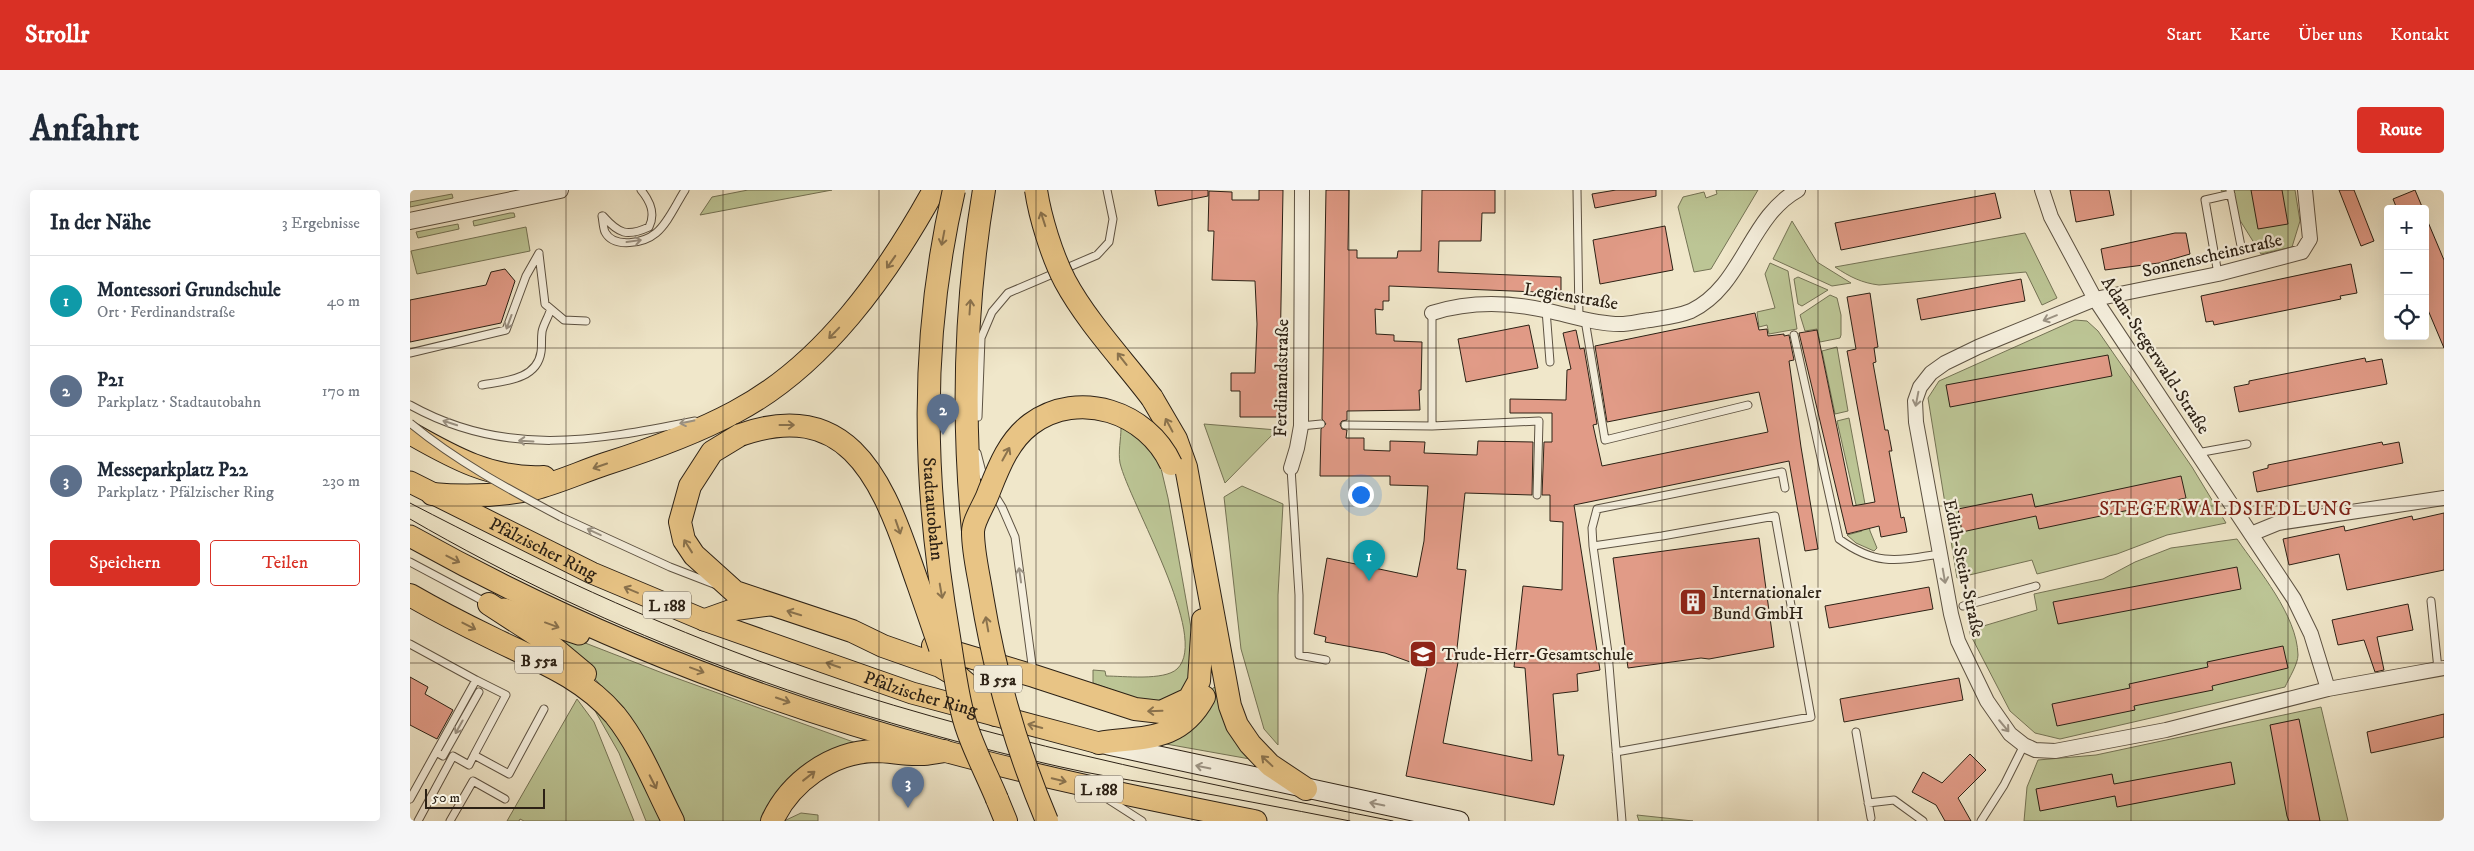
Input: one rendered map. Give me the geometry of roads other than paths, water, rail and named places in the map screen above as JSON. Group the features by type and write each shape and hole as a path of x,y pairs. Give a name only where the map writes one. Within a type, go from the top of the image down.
{"highway":[{"path":"432,494 462,496 497,494 534,488 646,450 742,408 786,378 832,336 866,297 903,245 934,190"},
{"name":"Stadtautobahn","path":"954,190 942,239 932,315 928,448 938,576 962,713 996,810 1006,821"},
{"name":"B 55a","path":"984,190 974,247 966,377 968,486 988,630 998,680 1012,726 1047,821"},
{"path":"1036,190 1050,240 1065,281 1094,323 1152,398 1176,439 1186,467 1226,685 1237,725 1250,744 1270,765 1306,790"},
{"path":"973,531 1007,451 1030,424 1059,410 1098,407 1135,421 1153,436 1164,450 1183,498 1211,665 1210,678 1207,691 1194,710 1178,725 1158,736 1099,743"},
{"path":"962,713 892,510 871,470 851,448 830,434 807,426 787,424 763,426 740,435 712,452 700,468 685,499 680,522 684,540 694,555 735,592 769,605 852,631 884,646 940,666 960,678 974,690 996,716"},
{"path":"410,433 454,459 484,470 536,477 574,475"},
{"name":"B 55a","path":"410,595 491,637 545,662 572,678 606,705 634,742 673,821"},
{"path":"489,604 568,658 590,679 606,705"},
{"path":"852,631 883,633 1034,676 1135,710 1150,712 1171,709 1188,699 1199,680 1203,620"},
{"path":"772,821 789,792 822,765 851,754 867,752 921,754 944,751"}],"main road":[{"name":"Pfälzischer Ring","path":"410,482 592,573 704,620 912,692 1099,743 1306,790 1459,821"},
{"name":"L 188","path":"410,536 534,601 657,655 849,723 944,751 1091,787 1256,821"},
{"path":"489,604 567,631 657,655"},
{"path":"704,620 732,610 769,605"}],"street":[{"path":"410,221 560,190"},
{"name":"Ferdinandstraße","path":"1291,468 1298,448 1301,426 1302,190"},
{"name":"Legienstraße","path":"1432,314 1454,306 1487,303 1546,310 1620,324 1661,319 1690,311 1713,297 1732,276 1772,212 1784,198 1798,190"},
{"name":"Adam-Stegerwald-Straße","path":"2042,190 2051,217 2095,299 2304,616 2328,689"},
{"name":"Sonnenscheinstraße","path":"2095,299 2218,274 2302,252 2310,239 2305,190"},
{"name":"Edith-Stein-Straße","path":"2095,299 1945,363 1931,373 1920,387 1915,401 1916,422 1951,614 1958,641 1990,707 2010,734 2035,750 2055,751 2166,730 2328,689 2441,669"},
{"path":"2251,534 2278,523 2444,498"}],"lane":[{"path":"641,190 651,205 653,214 649,227 633,233 625,233 614,229 602,216 604,230 611,238 618,241 635,242 655,233 685,190"},
{"path":"978,422 981,338 992,312 1008,293 1096,255 1109,242 1112,219 1107,190"},
{"path":"1577,190 1582,318 1605,440 1748,405"},
{"path":"2218,274 2205,200 2230,192 2240,246"},
{"path":"410,353 506,330 526,276 539,254 545,304 550,311 564,320 586,321"},
{"path":"1546,310 1550,362"},
{"path":"482,385 527,374 537,365 541,352 542,332 550,311"},
{"path":"1432,314 1432,426"},
{"path":"1794,334 1839,539 1857,552 1888,561 1940,554"},
{"path":"410,404 434,418 492,435 516,440 546,442 590,439 742,408"},
{"path":"1345,425 1432,426 1539,421 1537,495"},
{"path":"410,423 436,445 504,488 670,567 735,592"},
{"path":"1301,426 1321,424"},
{"path":"977,441 977,450 983,476 1002,507 1015,537 1034,676"},
{"path":"2197,453 2247,444"},
{"name":"Ferdinandstraße","path":"1291,468 1299,594 1299,655 1326,660"},
{"path":"1622,821 1608,653 1593,546 1592,528 1597,509 1782,472 1785,488"},
{"path":"1593,546 1775,516 1811,717 1616,752"},
{"path":"410,562 489,604"},
{"path":"1963,606 2036,586"},
{"path":"2431,602 2441,669"},
{"path":"410,644 506,695 469,765 453,756 418,821"},
{"path":"410,799 476,680"},
{"path":"436,752 443,756 479,692"},
{"path":"474,755 509,774 544,709"},
{"path":"1856,732 1871,818"},
{"path":"1981,821 2004,785 2024,744"},
{"path":"450,821 473,781 505,799"},
{"path":"1091,787 1142,821"},
{"path":"1868,802 1894,800 1922,821"}],"tram line":[{"path":"410,503 501,549 639,613 781,669 856,694 1007,737 1084,756 1238,790 1393,821"},
{"path":"410,519 486,561 565,600 644,635 726,668 808,697 892,723 1061,767 1350,821"}],"place":[{"name":"P21","path":"943,435"},
{"name":"Montessori Grundschule","path":"1369,581"},
{"name":"Internationaler Bund GmbH","path":"1693,602"},
{"name":"Trude-Herr-Gesamtschule","path":"1423,654"},
{"name":"Messeparkplatz P22","path":"908,808"}],"district":[{"name":"STEGERWALDSIEDLUNG","path":"2226,508"}]}
